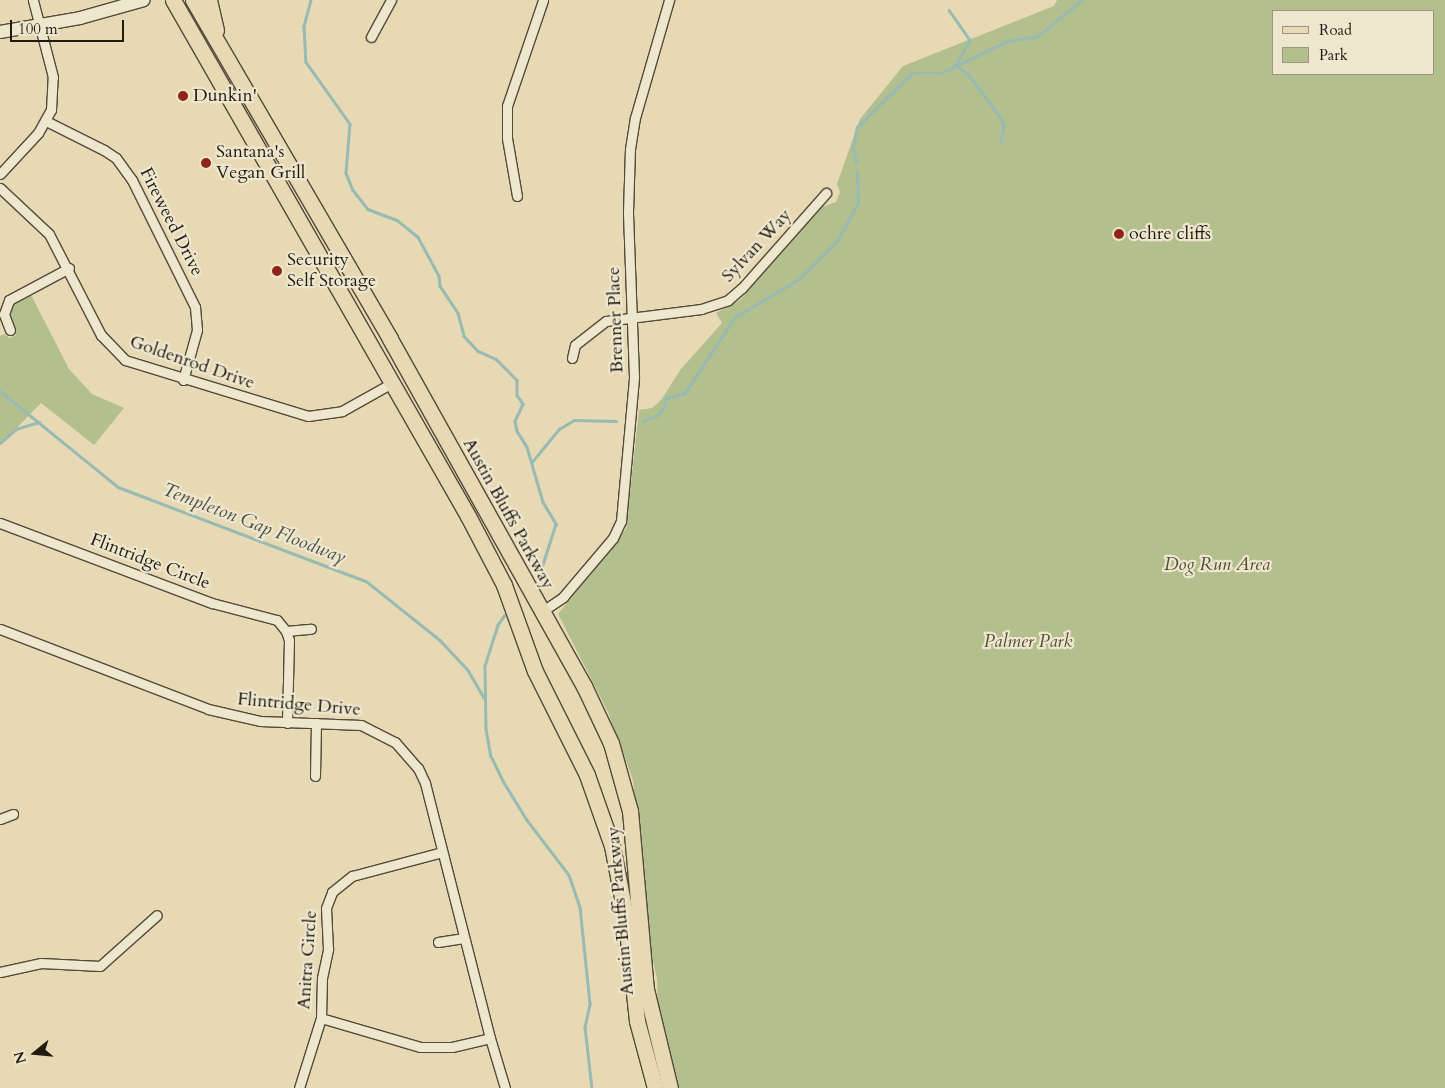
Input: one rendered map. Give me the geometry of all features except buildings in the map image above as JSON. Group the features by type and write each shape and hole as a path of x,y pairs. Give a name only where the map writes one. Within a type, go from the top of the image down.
{"main road":[{"name":"Austin Bluffs Parkway","path":"174,0 494,565 535,670 578,755 604,821 625,912 638,1021 655,1088"},
{"name":"Austin Bluffs Parkway","path":"193,0 390,339 584,686 618,761 634,836 646,989 670,1088"},
{"path":"209,0 222,50"},
{"path":"494,565 506,571 528,609 532,613 541,612"}],"street":[{"path":"0,174 46,121 52,110 54,89 42,26 33,0"},
{"path":"0,32 42,26 144,0"},
{"path":"371,37 391,0"},
{"path":"517,196 506,138 507,106 543,0"},
{"name":"Brenner Place","path":"541,612 563,597 614,538 622,521 634,377 630,149 635,118 669,0"},
{"name":"Fireweed Drive","path":"46,121 116,158 132,180 195,307 197,330 182,380"},
{"name":"Goldenrod Drive","path":"0,188 44,228 69,268 101,335 116,354 134,364 295,414 314,416 342,410 392,383"},
{"name":"Sylvan Way","path":"572,358 575,345 600,325 613,319 701,309 728,300 742,288 826,193"},
{"path":"10,330 4,314 9,300 69,268"},
{"name":"Flintridge Circle","path":"0,522 212,603 268,615 286,631"},
{"name":"Flintridge Drive","path":"0,629 208,709 236,717 287,723 361,725 387,737 406,753 425,783 490,1038 505,1088"},
{"path":"287,723 286,631 311,629"},
{"path":"315,776 316,723"},
{"path":"0,819 13,814"},
{"name":"Anitra Circle","path":"299,1088 320,1018 322,978 328,949 326,908 336,887 352,876 442,852"},
{"path":"0,972 41,963 100,966 156,915"},
{"path":"438,942 464,938"},
{"path":"320,1018 429,1048 452,1048 490,1038"}],"green space":[{"name":"Palmer Park","path":"1057,0 1445,0 1445,1088 678,1088 658,1017 657,979 650,946 633,780 608,712 558,614 626,529 639,410 652,408 661,400 681,369 722,323 716,313 740,300 822,207 836,202 840,192 837,184 860,119 903,66 1054,6"},
{"path":"29,291 69,369 92,394 124,408 94,445 41,403 0,445 0,336 5,334 9,338 16,335 8,306"}],"waterway":[{"name":"Templeton Gap Floodway","path":"311,0 304,26 306,62 350,124 346,173 353,190 368,209 397,220 418,237 439,276 440,286 458,313 464,336 478,351 496,359 517,380 517,395 523,404 515,421 517,431 527,447 543,502 556,524 540,574"},
{"path":"856,163 853,147 857,127 912,73 941,73 1008,41 1038,36 1082,0"},
{"path":"949,10 970,40 958,62"},
{"path":"955,64 969,75 1001,118 1004,126 1001,142"},
{"name":"Templeton Gap Floodway","path":"643,421 658,415 665,406 666,398 684,394 735,317 799,279 837,241 858,203 857,172"},
{"name":"Templeton Gap Floodway","path":"0,391 118,487 366,581 440,640 468,670 484,698"},
{"name":"Templeton Gap Floodway","path":"531,463 559,429 574,420 616,421"},
{"path":"0,443 16,429 39,422"},
{"name":"Templeton Gap Floodway","path":"505,615 498,625 485,666 486,729 491,756 503,781 527,820 569,875 580,907 590,1004 585,1027 592,1088"}],"place":[{"name":"Dunkin'","path":"183,96"},
{"name":"Santana's Vegan Grill","path":"206,163"},
{"name":"ochre cliffs","path":"1119,234"},
{"name":"Security Self Storage","path":"277,271"}],"park label":[{"name":"Dog Run Area","path":"1217,565"}]}
